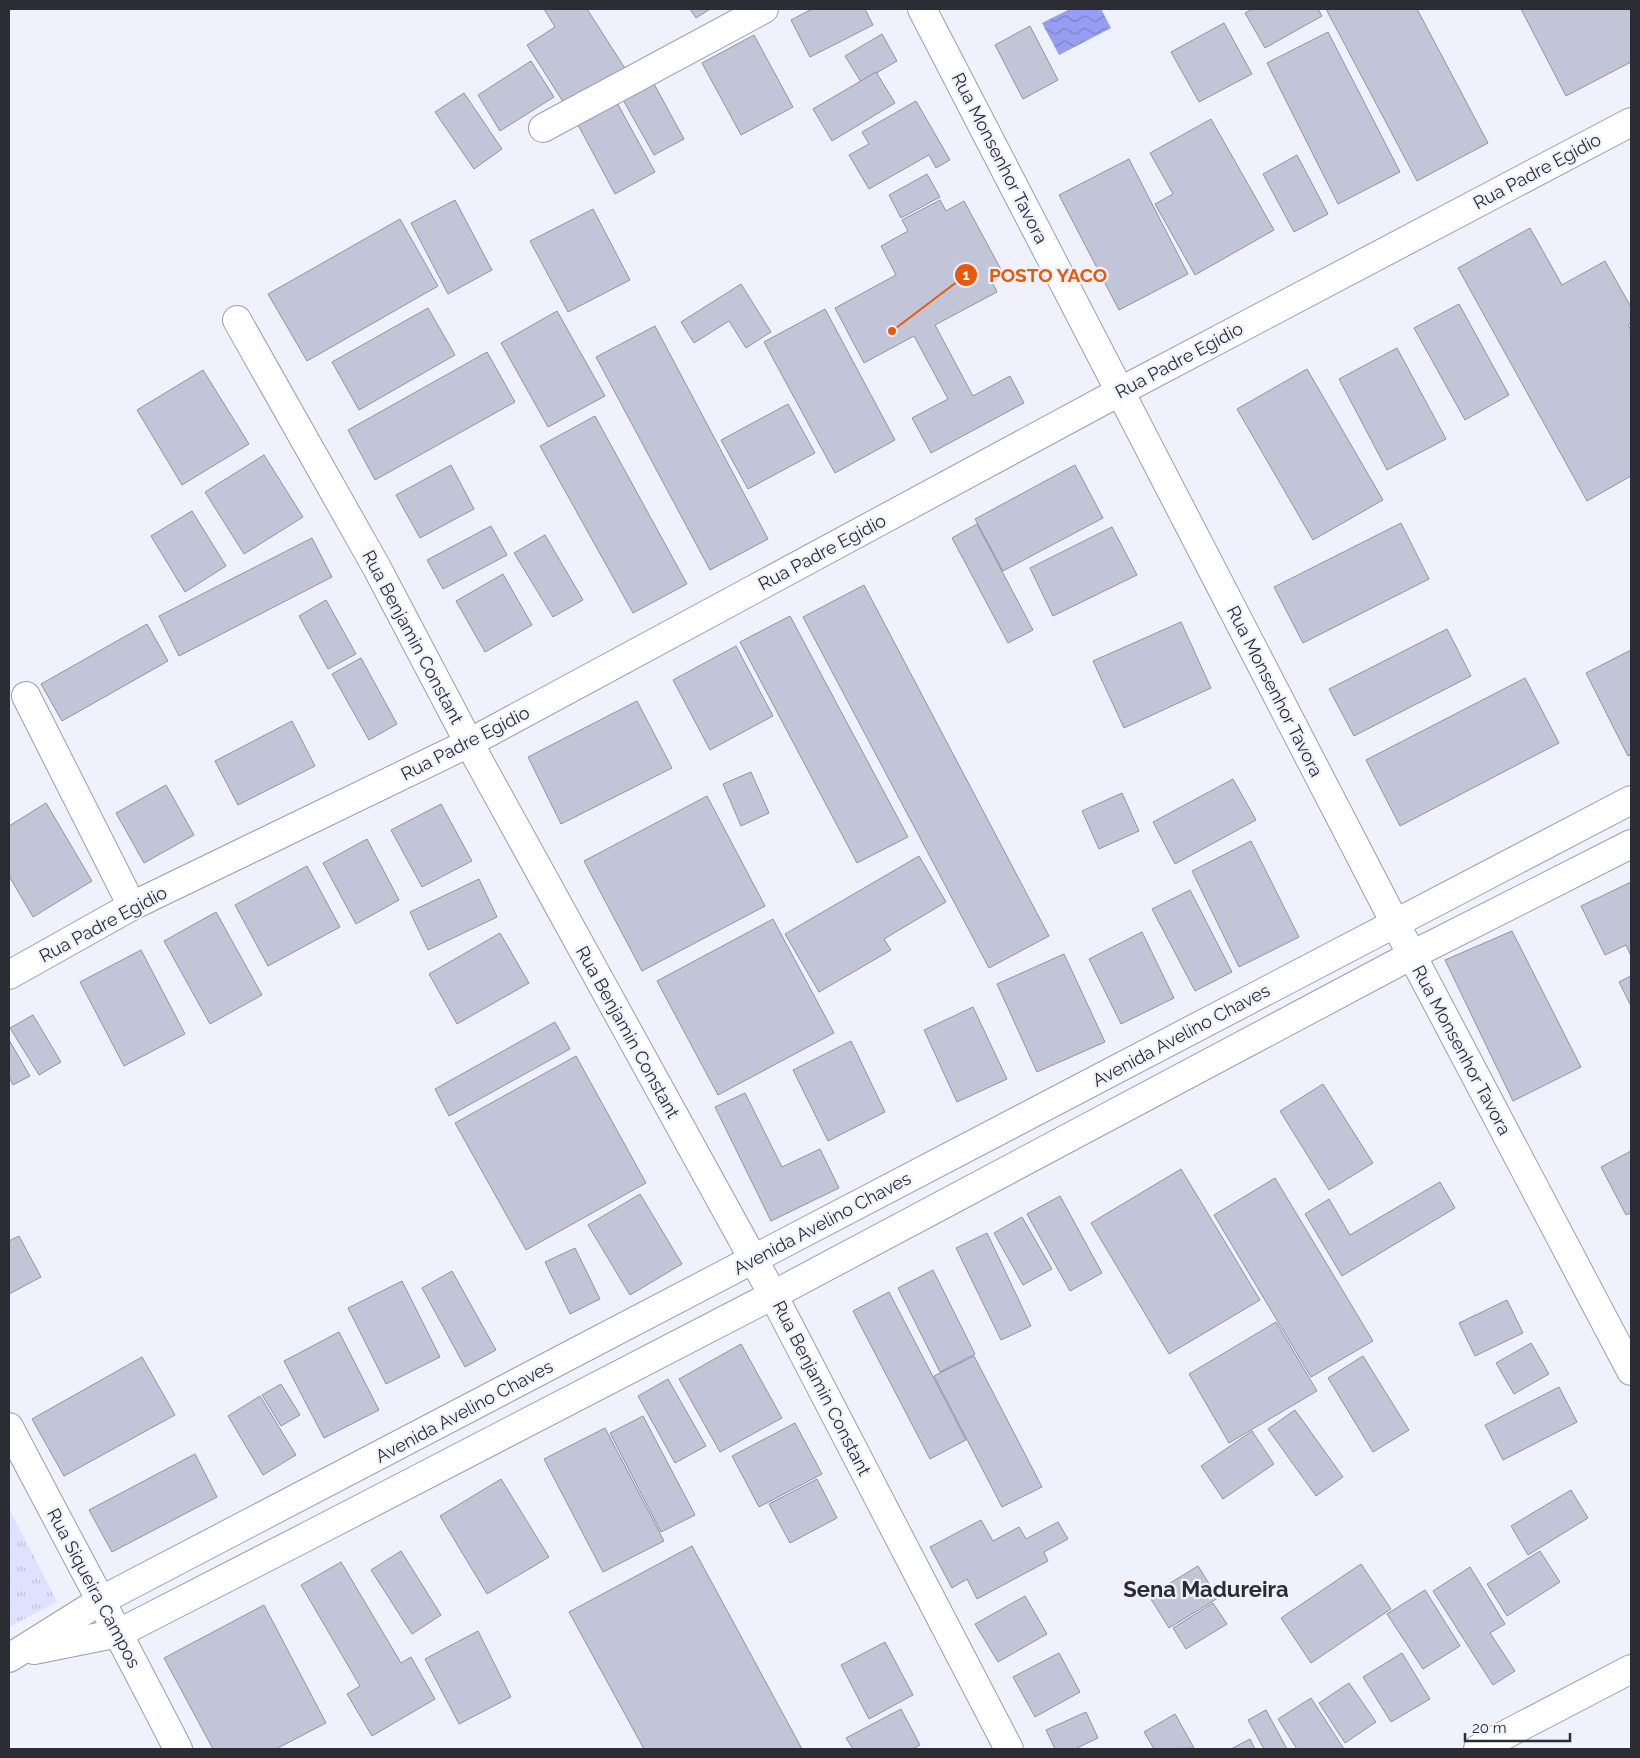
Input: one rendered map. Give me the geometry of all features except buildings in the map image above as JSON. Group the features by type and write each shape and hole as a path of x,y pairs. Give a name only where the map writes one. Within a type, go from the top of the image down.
{"street":[{"path":"543,128 764,9"},
{"name":"Rua Monsenhor Tavora","path":"922,9 1121,390 1395,923 1631,1371"},
{"name":"Rua Padre Egidio","path":"10,972 132,906 469,743 1121,390 1631,122"},
{"name":"Rua Benjamin Constant","path":"237,320 377,568 469,743 773,1294 1009,1749"},
{"path":"26,696 132,906"},
{"name":"Avenida Avelino Chaves","path":"13,1656 100,1601 1631,800"},
{"name":"Avenida Avelino Chaves","path":"13,1656 119,1633 773,1294 1412,955 1631,844"},
{"name":"Rua Siqueira Campos","path":"9,1427 100,1601 119,1633 178,1749"},
{"path":"1478,1749 1631,1669"}],"green space":[{"path":"9,1508 57,1602 9,1627"}],"water":[{"path":"1070,9 1101,9 1111,28 1059,55 1042,23"}],"place":[{"name":"POSTO YACO","path":"892,331"}],"district":[{"name":"Sena Madureira","path":"1206,1589"}]}
